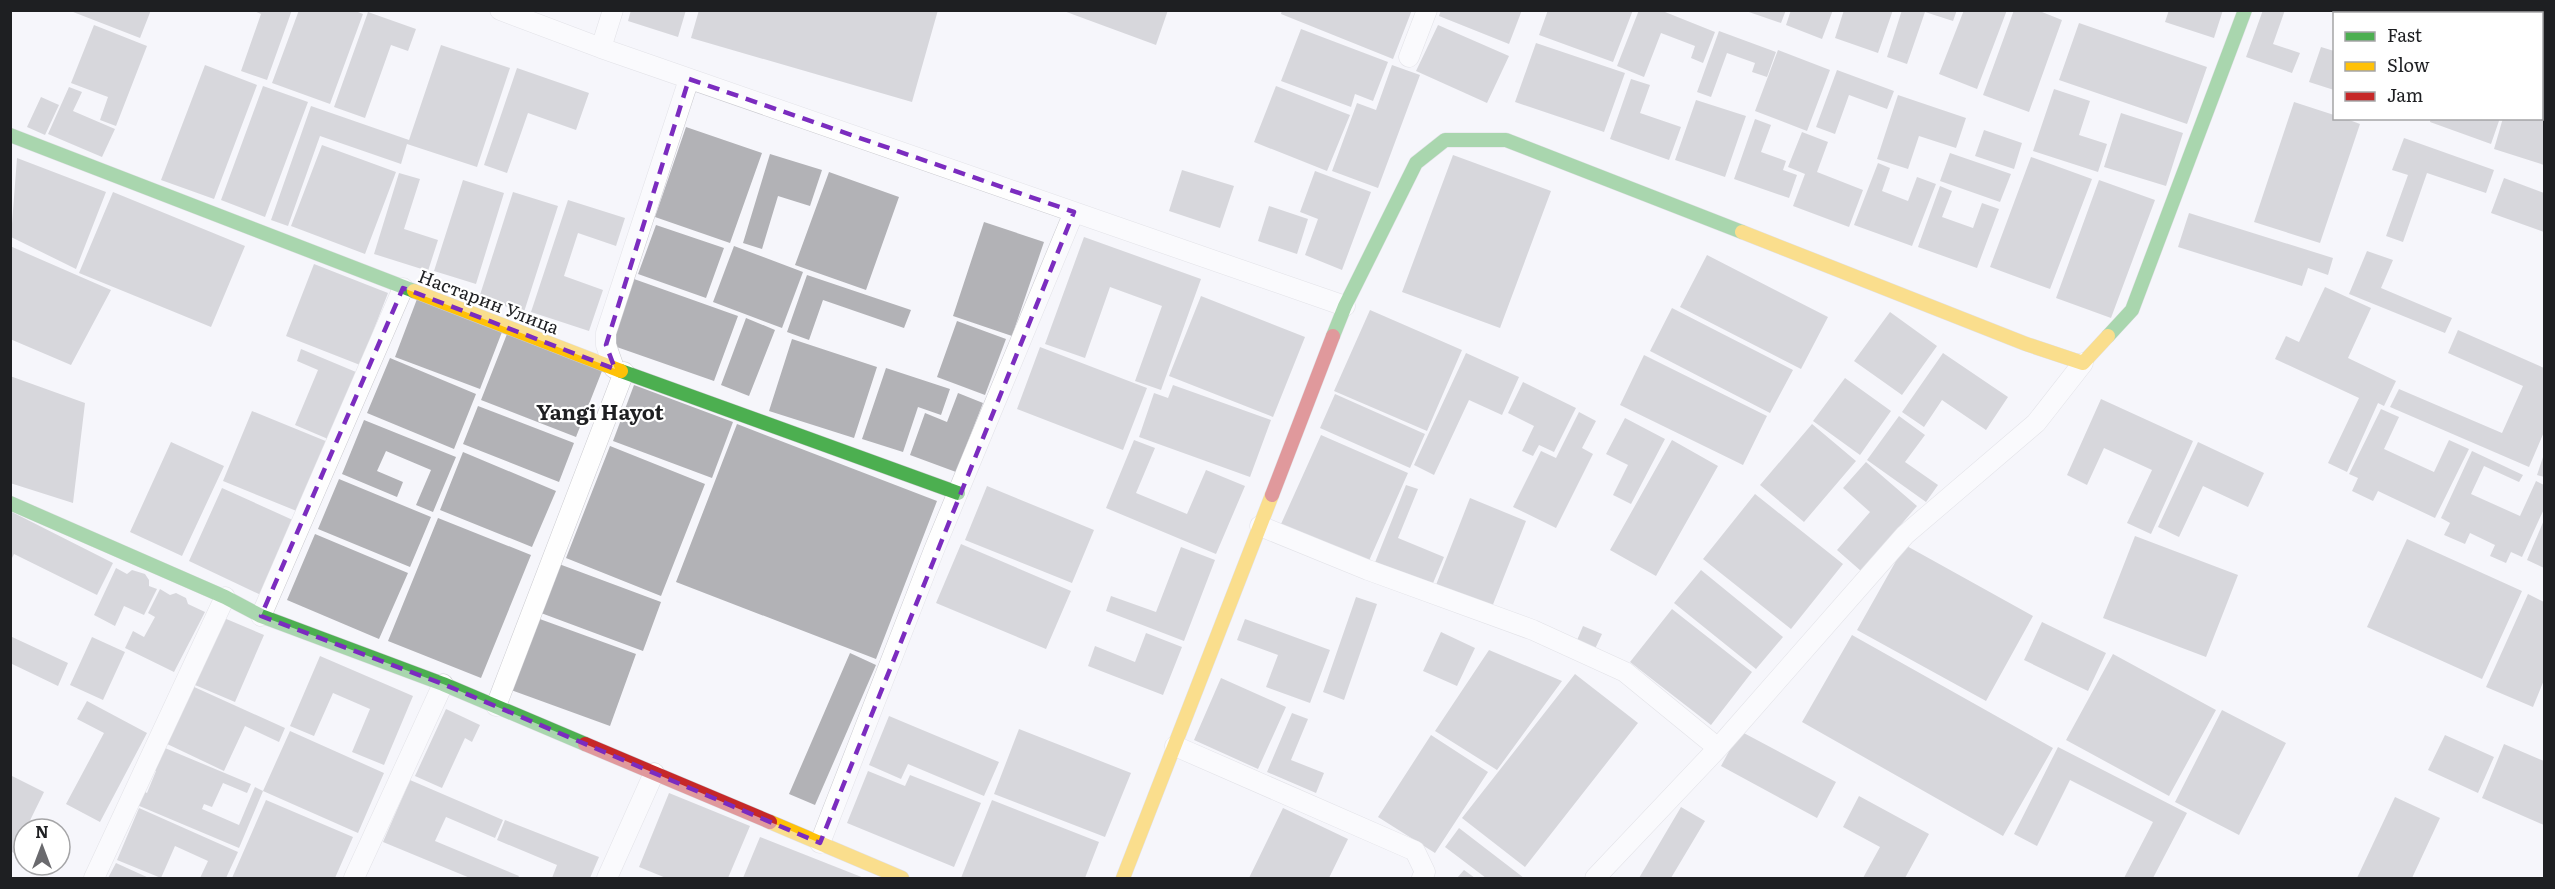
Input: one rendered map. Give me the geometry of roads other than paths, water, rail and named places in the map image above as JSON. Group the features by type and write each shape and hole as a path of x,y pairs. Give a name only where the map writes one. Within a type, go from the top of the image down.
{"street":[{"path":"500,10 689,79 1345,306"},
{"path":"601,48 613,10"},
{"path":"1409,57 1427,10"},
{"path":"1595,879 1718,748 1905,535 2036,423 2083,363 2132,310 2246,10"},
{"path":"496,706 619,370 606,345 606,333 689,79"},
{"name":"Настарин Улица","path":"10,135 619,370 958,493"},
{"path":"1124,879 1345,306 1416,164 1445,140 1506,140 2026,344 2083,363"},
{"path":"820,843 958,493 1074,212"},
{"path":"261,616 403,288"},
{"path":"10,503 225,597 261,616 443,684 820,843 891,876"},
{"path":"1260,526 1368,570 1533,630 1624,672 1718,748"},
{"path":"94,879 225,597"},
{"path":"354,879 443,684"},
{"path":"1175,746 1415,851 1425,872 1422,879"},
{"path":"608,879 654,773"}],"district":[{"name":"Yangi Hayot","path":"600,410"}]}
